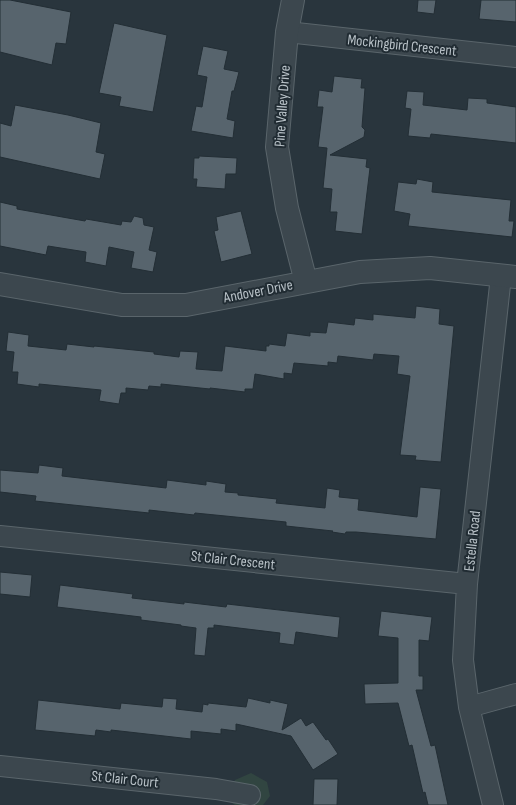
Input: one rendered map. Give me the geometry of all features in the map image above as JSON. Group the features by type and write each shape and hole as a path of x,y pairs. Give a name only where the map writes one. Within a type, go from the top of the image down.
{"street":[{"name":"Pine Valley Drive","path":"293,0 287,32 277,147 287,208 306,282"},
{"name":"Mockingbird Crescent","path":"287,32 516,57"},
{"name":"Andover Drive","path":"0,284 122,305 179,305 360,272 430,268 508,277"},
{"name":"Estella Road","path":"493,805 469,707 463,660 467,584 508,277"},
{"name":"St Clair Crescent","path":"0,536 467,584"},
{"path":"469,707 516,694"},
{"name":"St Clair Court","path":"0,766 216,789 250,795"}],"green space":[{"path":"251,773 267,782 270,796 263,805 235,805 232,803 231,791 235,780"}],"building":[{"path":"0,0 10,0 71,12 66,44 56,43 52,65 0,52"},
{"path":"418,0 436,0 434,14 417,12"},
{"path":"481,0 516,0 516,22 479,19"},
{"path":"114,23 167,35 153,112 119,106 121,97 99,93"},
{"path":"203,46 228,51 224,69 239,72 234,91 232,91 227,119 235,121 233,138 191,131 196,106 202,107 207,77 197,75"},
{"path":"334,76 362,79 361,88 365,88 362,127 365,130 364,137 330,155 367,159 366,167 370,168 362,234 335,231 337,212 330,212 332,189 323,188 327,148 318,147 323,107 317,107 319,90 332,92"},
{"path":"407,91 424,92 423,105 467,110 468,98 487,99 487,103 516,107 516,143 431,134 430,138 408,136 411,109 405,108"},
{"path":"15,105 101,123 96,152 105,154 100,179 0,157 0,123 11,126"},
{"path":"199,156 237,158 236,174 226,174 225,189 196,187 197,179 193,179 194,158 199,158"},
{"path":"417,179 433,182 432,192 511,200 509,221 514,221 512,237 408,226 410,214 394,211 398,182 416,184"},
{"path":"0,202 17,206 17,209 85,221 86,219 121,225 122,221 131,222 134,216 143,218 144,225 154,227 149,250 157,252 153,272 131,268 134,252 109,247 106,266 85,262 86,252 48,246 46,255 0,246"},
{"path":"241,211 252,254 221,262 214,231 218,230 216,217"},
{"path":"416,306 440,309 439,324 454,326 441,462 415,460 416,456 400,455 410,376 397,374 399,356 374,354 373,360 338,356 337,363 328,362 328,366 294,363 292,374 284,373 284,379 255,374 253,389 245,389 245,392 161,384 161,387 149,386 148,390 126,388 126,393 121,393 119,404 99,401 101,390 39,384 39,387 17,384 18,372 12,372 14,352 6,351 8,332 29,335 28,346 66,350 67,344 154,352 154,354 179,357 180,351 198,352 196,369 222,371 225,346 266,351 266,346 269,346 269,344 285,346 287,333 310,336 310,332 326,333 328,322 354,325 355,318 373,320 373,314 415,318"},
{"path":"39,465 63,468 62,476 166,488 167,480 206,485 206,481 226,484 225,492 238,493 238,495 277,499 276,503 325,508 327,488 340,490 339,497 359,499 358,510 417,517 420,487 441,489 436,539 356,532 346,532 345,534 332,532 333,531 286,526 286,522 195,513 194,515 149,510 149,513 35,501 36,496 0,492 0,470 38,473"},
{"path":"0,572 32,575 30,597 0,594"},
{"path":"60,585 133,594 132,598 184,604 184,602 226,607 227,604 340,617 338,638 296,632 294,645 279,643 280,633 214,625 214,628 208,628 205,656 194,655 196,628 141,620 141,617 57,607"},
{"path":"381,611 432,617 429,641 419,640 419,676 423,676 423,690 416,690 431,746 435,745 448,805 428,805 425,792 423,793 412,745 409,746 398,703 365,704 364,684 398,683 398,638 378,636"},
{"path":"163,698 177,699 176,709 202,712 203,704 208,705 208,703 246,707 248,698 270,703 270,700 288,704 282,730 301,718 306,726 313,722 326,740 328,739 338,754 313,770 291,736 236,724 236,731 221,729 221,734 191,731 191,739 111,730 111,732 96,730 95,736 35,730 38,700 120,709 121,703 162,707"},
{"path":"314,779 338,779 337,805 313,805"}]}
